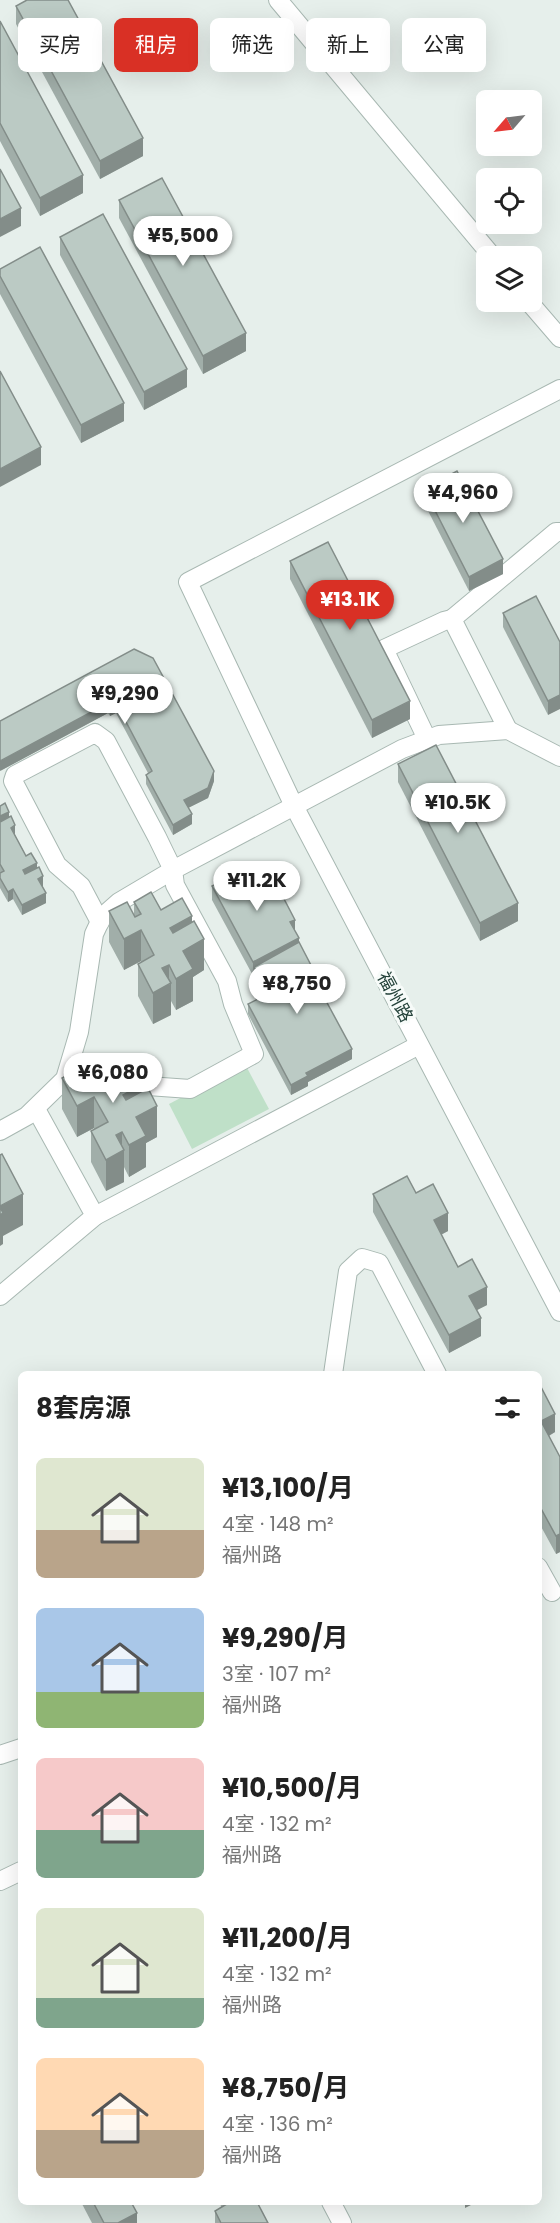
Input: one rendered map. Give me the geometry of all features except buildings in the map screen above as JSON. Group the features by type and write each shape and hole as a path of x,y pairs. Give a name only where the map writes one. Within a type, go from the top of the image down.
{"street":[{"path":"279,0 484,246"},
{"path":"538,312 560,338"},
{"name":"福州路","path":"560,389 188,582 294,806 560,1312"},
{"path":"427,739 384,649 452,619 556,532 560,532"},
{"path":"452,619 508,730"},
{"path":"0,1131 36,1109 66,1079 80,1032 93,934 102,917 119,902 172,870 402,749 439,735 508,730 560,757"},
{"path":"66,1079 190,1089 254,1054 233,1004 227,981 175,885 172,870 106,741 95,733 15,775 13,781 57,865 81,886 100,922"},
{"path":"0,1296 95,1216 420,1045"},
{"path":"36,1109 95,1216"},
{"path":"333,1371 348,1271 362,1258 379,1263 435,1371"},
{"path":"542,1576 550,1593"},
{"path":"0,1755 18,1749"},
{"path":"0,1881 18,1872"},
{"path":"333,2205 342,2223"}],"green space":[{"path":"245,1064 269,1109 192,1149 169,1104"}]}
